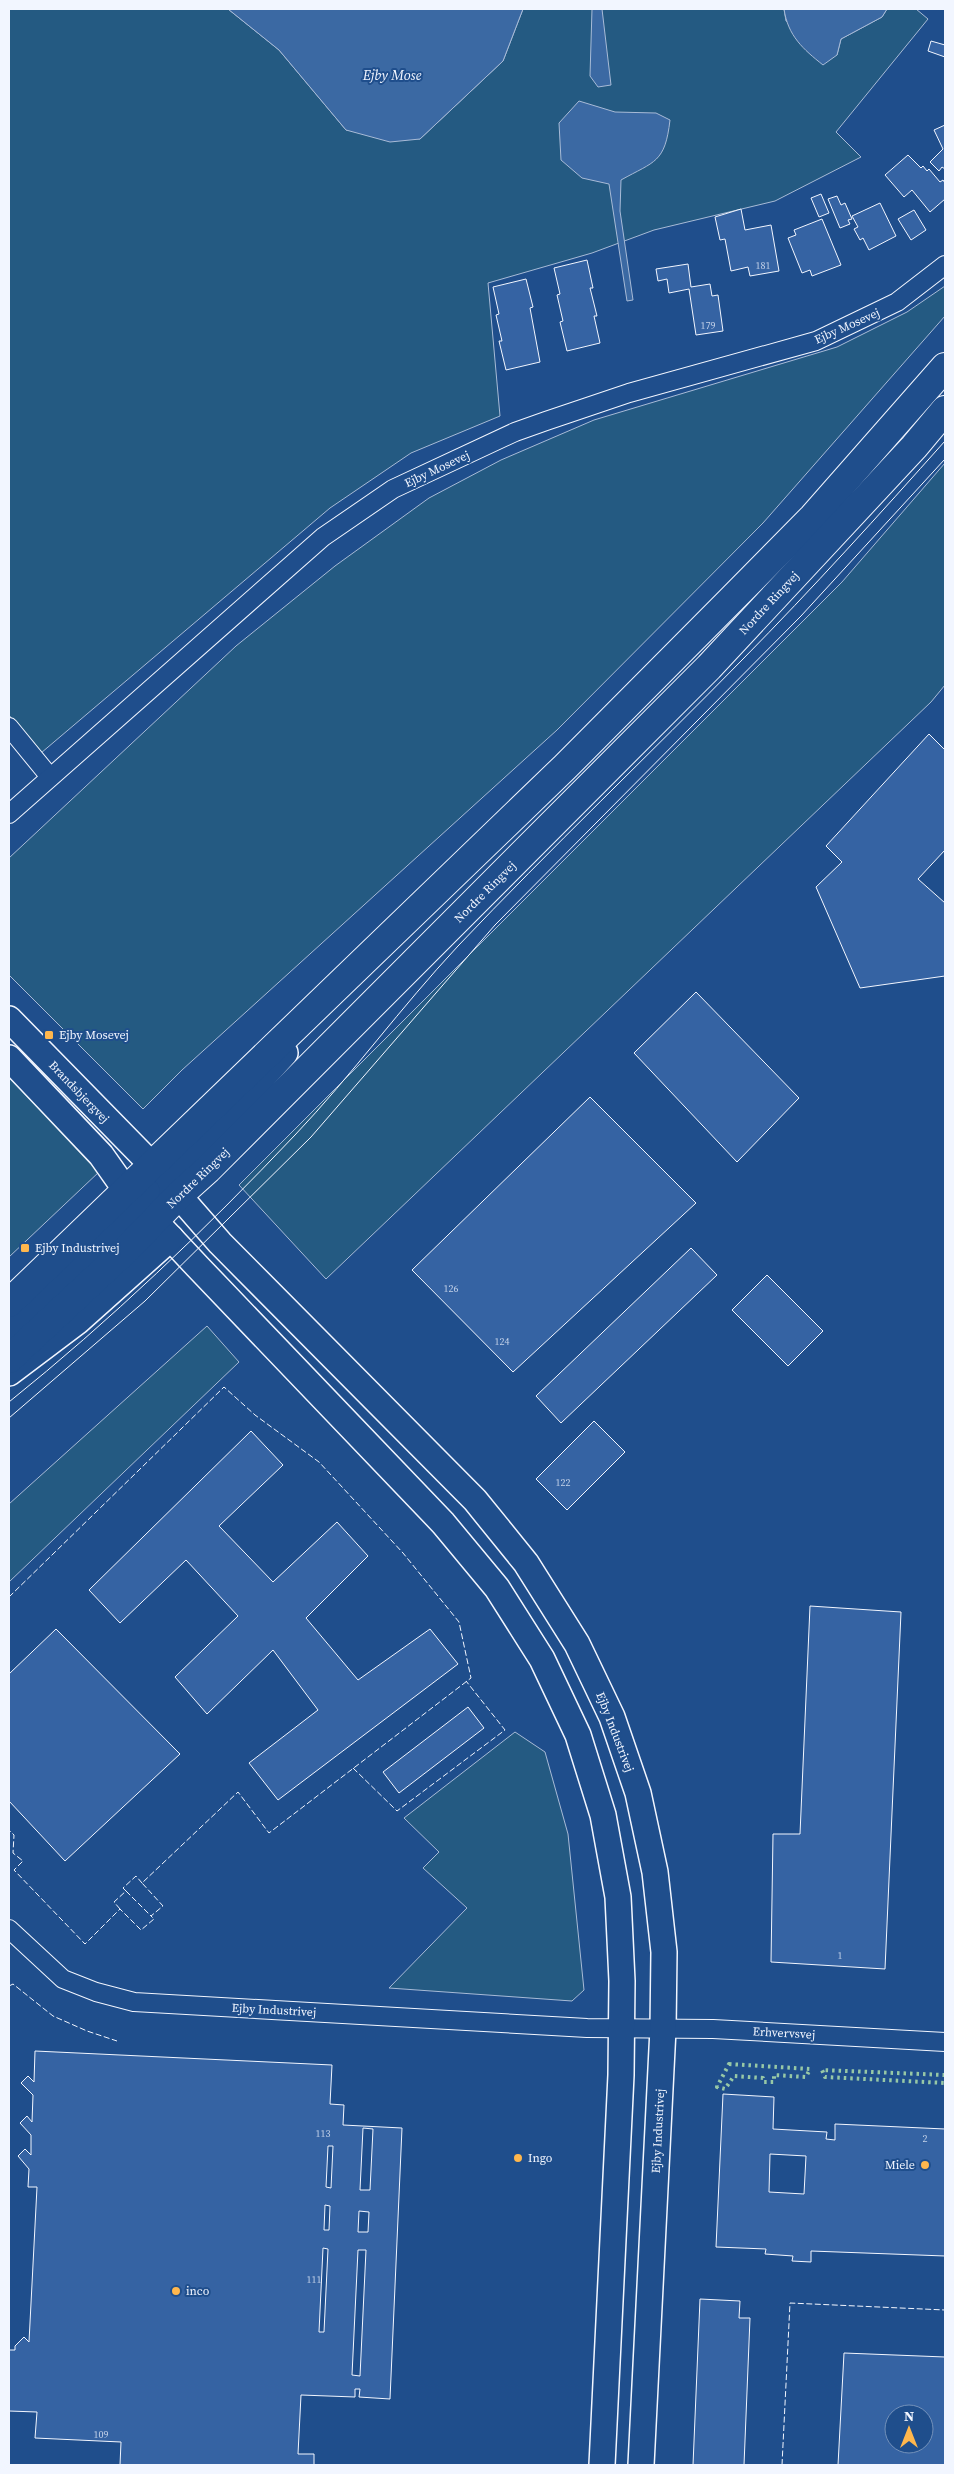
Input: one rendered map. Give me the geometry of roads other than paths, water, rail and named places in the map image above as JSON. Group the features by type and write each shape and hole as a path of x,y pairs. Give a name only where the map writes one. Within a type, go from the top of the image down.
{"main road":[{"name":"Nordre Ringvej","path":"9,1359 148,1213 166,1180 358,965 565,767 813,517 945,367"},
{"name":"Nordre Ringvej","path":"9,1303 148,1213 166,1180 208,1169 709,667 914,447 945,410"}],"street":[{"name":"Ejby Mosevej","path":"9,814 323,537 393,489 515,432 546,421 629,392 816,341 897,302 945,265"},
{"path":"9,728 50,776"},
{"name":"Brandsbjergvej","path":"9,1019 166,1180"},
{"path":"9,1058 101,1155 148,1213 443,1524 497,1588 542,1659 578,1735 603,1815 618,1897 623,2030 602,2465"},
{"name":"Ejby Industrivej","path":"166,1180 220,1243 475,1500 526,1563 577,1644 612,1717 638,1793 655,1872 664,1952 664,2029 641,2465"},
{"path":"9,1335 46,1295 148,1213"},
{"path":"9,1373 78,1320 127,1274 148,1213"},
{"name":"Ejby Industrivej","path":"9,1929 63,1979 96,1992 134,2002 623,2030"},
{"name":"Erhvervsvej","path":"623,2030 714,2029 945,2042"}],"water":[{"name":"Ejby Mose","path":"228,9 523,9 503,61 420,139 390,142 346,130 279,50"},
{"path":"592,9 602,9 611,85 598,87 590,76"},
{"path":"784,9 887,9 882,17 841,39 837,55 823,65 797,41 789,27"},
{"path":"579,101 615,112 656,113 670,120 665,145 661,153 650,164 621,180 620,211 633,300 627,301 609,184 582,178 561,160 559,123"}],"tram line":[{"path":"9,1402 120,1307 261,1170 316,1112 458,946 769,632 846,551 945,441"},
{"path":"9,1418 145,1301 311,1137 495,925 801,616 945,459"}],"place":[{"name":"Ejby Mosevej","path":"49,1035"},
{"name":"Ejby Industrivej","path":"25,1248"},
{"name":"Ingo","path":"518,2158"},
{"name":"Miele","path":"925,2165"},
{"name":"inco","path":"176,2291"}]}
